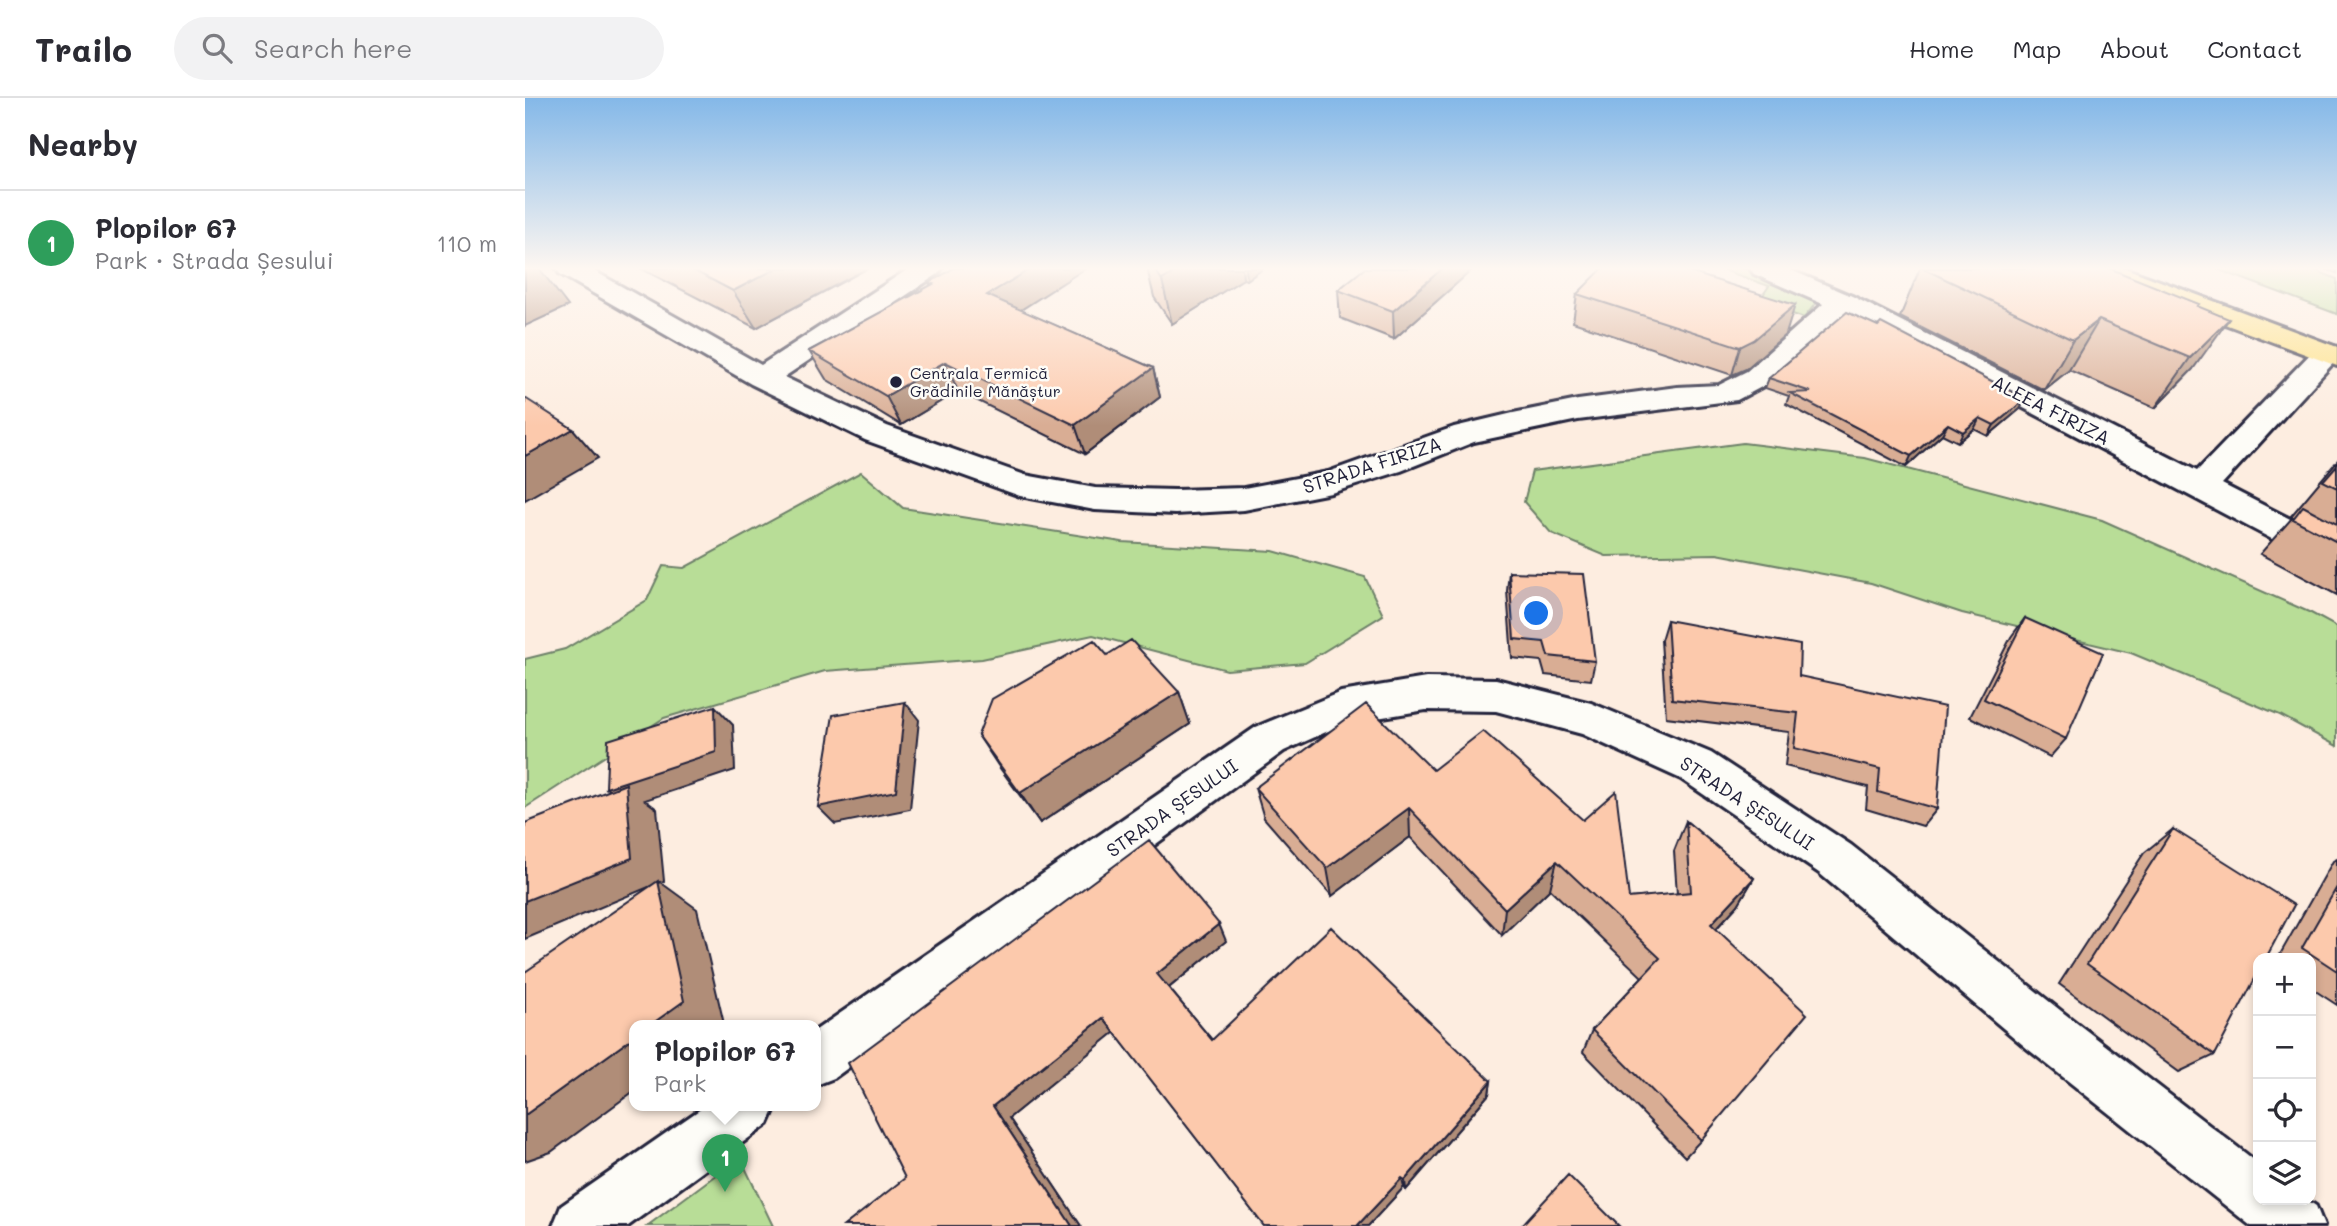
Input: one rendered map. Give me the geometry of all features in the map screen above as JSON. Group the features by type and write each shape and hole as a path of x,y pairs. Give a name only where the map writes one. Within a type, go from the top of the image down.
{"main road":[{"path":"2239,321 2279,334"},
{"path":"2245,321 2332,355"}],"street":[{"name":"STRADA FIRIZA","path":"661,321 762,378 876,433 1020,485 1095,499 1175,502 1244,499 1331,482 1465,434 1578,410 1677,396 1707,397 1726,393 1758,377 1821,321"},
{"path":"762,378 849,321"},
{"name":"ALEEA FIRIZA","path":"1878,321 2337,558"},
{"path":"2201,487 2332,355"},
{"name":"STRADA ȘESULUI","path":"821,1056 1270,739 1341,708 1426,694 1496,695 1591,720 1696,766 1835,859 2047,1032 2253,1192"},
{"path":"581,1226 743,1111"},
{"path":"2269,1205 2296,1226"}],"green space":[{"path":"1743,443 1865,458 2102,520 2311,613 2337,627 2337,746 2280,715 2131,653 1962,613 1871,583 1717,554 1606,556 1551,533 1524,502 1532,471"},
{"path":"861,472 903,508 1122,542 1273,551 1365,577 1383,615 1305,663 1227,670 1093,635 982,659 825,671 664,718 525,808 525,659 565,649 647,600 663,566 684,568"},
{"path":"740,1157 773,1226 647,1226"}],"building":[{"path":"865,321 1045,321 1153,368 1075,425 945,362 886,396 809,351"},
{"path":"1659,321 1777,321 1754,340 1740,347"},
{"path":"1837,321 1866,321 1878,326 1881,323 2026,399 1994,425 1980,418 1963,432 1948,424 1911,456 1790,393 1811,392 1769,378"},
{"path":"2032,321 2098,321 2073,340"},
{"path":"2101,321 2227,321 2190,358"},
{"path":"525,398 573,429 525,456"},
{"path":"2337,465 2337,488 2323,481"},
{"path":"2303,506 2337,524 2337,542 2293,519"},
{"path":"1509,572 1584,574 1595,661 1548,656 1544,642 1514,639"},
{"path":"2025,618 2103,653 2066,739 1984,699"},
{"path":"1667,620 1800,645 1799,676 1945,707 1937,809 1878,792 1880,769 1794,748 1798,713 1672,699"},
{"path":"1094,640 1107,655 1131,640 1179,692 1020,793 978,735 992,699"},
{"path":"905,702 896,791 818,807 833,715"},
{"path":"1366,704 1433,770 1483,731 1583,820 1616,791 1629,898 1691,892 1686,821 1754,878 1711,924 1807,1014 1701,1140 1592,1030 1660,958 1557,861 1505,909 1409,808 1327,868 1255,788"},
{"path":"715,706 716,752 606,788 608,740"},
{"path":"626,784 632,858 525,901 525,823"},
{"path":"2173,829 2294,905 2269,953 2253,953 2253,983 2215,1055 2087,964"},
{"path":"1149,840 1219,924 1157,974 1212,1040 1331,927 1491,1081 1405,1180 1402,1178 1357,1226 1264,1226 1103,1018 993,1106 1072,1226 844,1226 905,1178 848,1063"},
{"path":"658,881 684,1001 657,1020 629,1020 629,1041 525,1115 525,972"},
{"path":"2337,887 2337,971 2316,957 2316,953 2310,953 2302,948"},
{"path":"1568,1175 1619,1226 1521,1226"}],"place":[{"name":"Centrala Termică Grădinile Mănăștur","path":"896,382"},
{"name":"Plopilor 67","path":"725,1192"}]}
